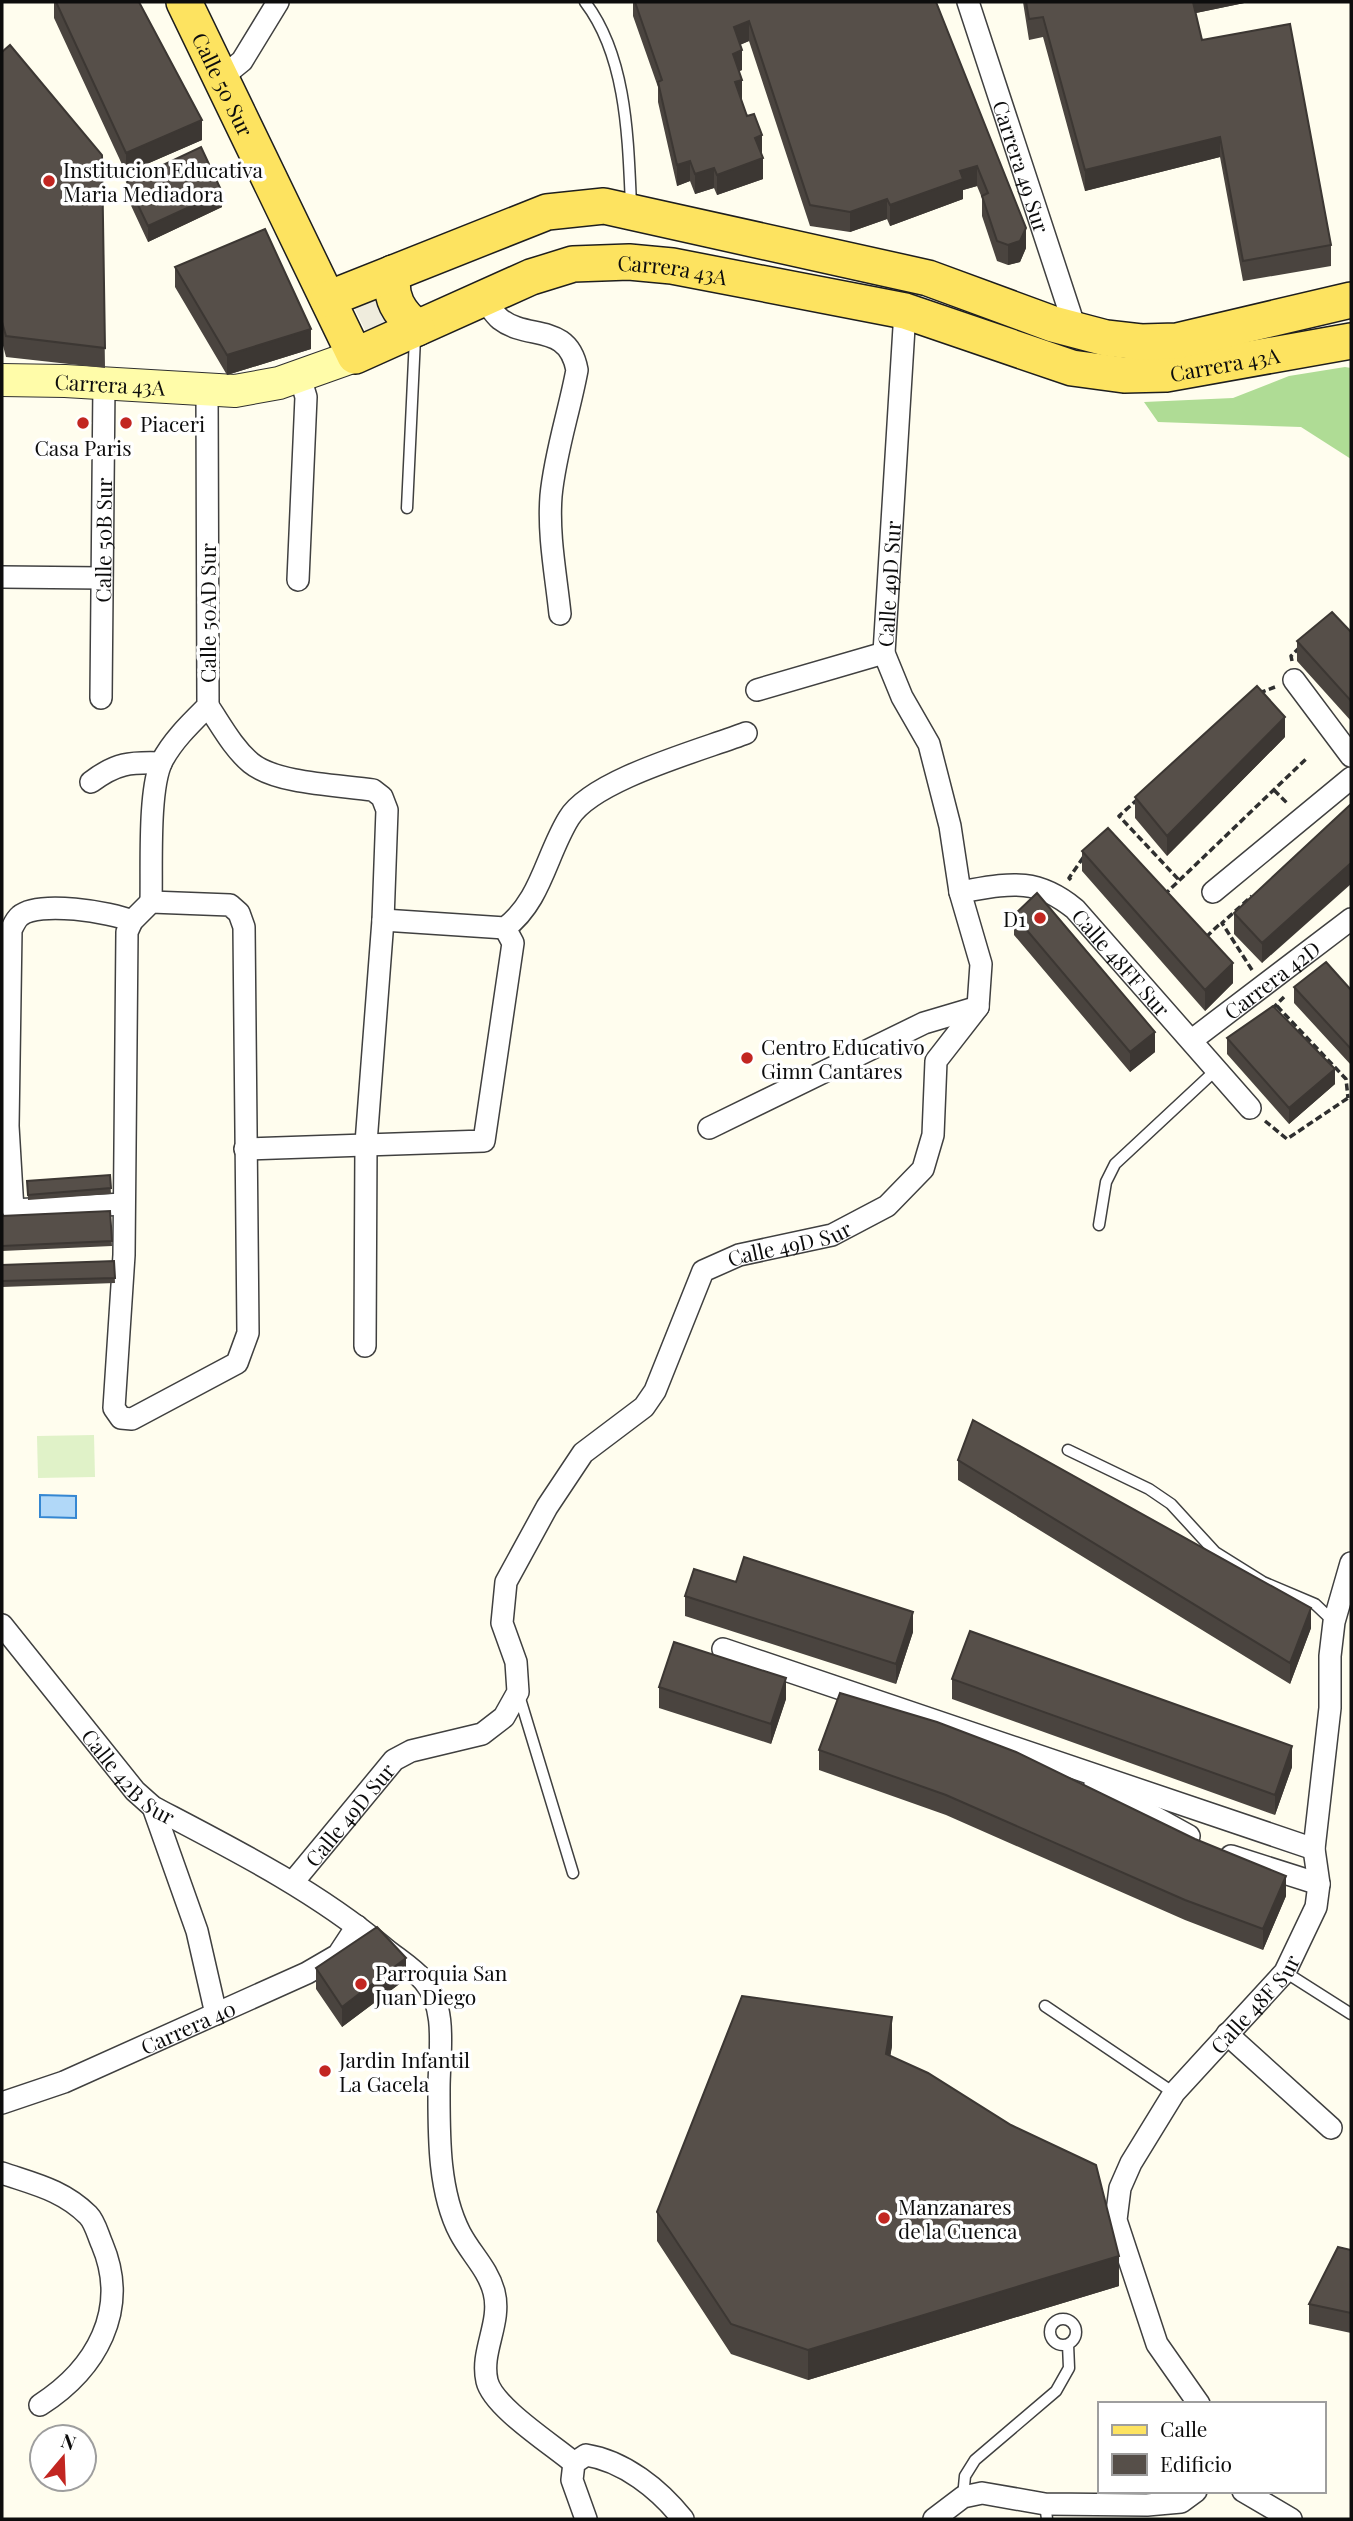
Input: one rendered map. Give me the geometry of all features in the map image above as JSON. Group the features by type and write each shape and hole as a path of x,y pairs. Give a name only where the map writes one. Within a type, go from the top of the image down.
{"main road":[{"name":"Calle 50 Sur","path":"184,2 355,356"},
{"name":"Carrera 43A","path":"328,299 547,212 604,206 928,278 1076,331 1141,342 1177,341 1351,300"},
{"name":"Carrera 43A","path":"2,380 207,390 253,389 300,377 355,356 531,277 573,264 629,262 672,266 905,311 1072,368 1124,375 1166,374 1351,341"},
{"path":"393,273 393,297 398,309 417,328"}],"street":[{"path":"221,78 242,61 278,2"},
{"name":"Carrera 49 Sur","path":"968,2 1076,331"},
{"path":"483,298 500,319 561,341 576,362 576,378 560,441 551,499 552,548 560,614"},
{"name":"Calle 49D Sur","path":"575,2463 499,2401 487,2381 488,2356 497,2315 495,2294 488,2273 460,2232 442,2164 439,2008 425,1981 357,1926 293,1882 394,1760 411,1751 482,1734 504,1717 518,1692 516,1661 502,1623 506,1582 547,1507 583,1453 644,1407 655,1391 703,1271 739,1255 832,1235 887,1206 923,1169 933,1135 936,1061 978,1007 981,964 960,892 950,826 929,744 902,697 884,653 905,311"},
{"path":"298,580 306,397 300,377"},
{"name":"Calle 50B Sur","path":"100,698 104,383"},
{"name":"Calle 50AD Sur","path":"151,902 155,796 161,763 176,740 208,706 207,390"},
{"path":"2,577 102,578"},
{"path":"757,690 884,653"},
{"path":"1294,680 1351,756"},
{"path":"208,706 236,749 253,765 279,776 373,790 382,797 387,810 383,920 366,1143 365,1346"},
{"path":"383,920 505,928 522,915 570,815 591,795 620,780 746,733"},
{"path":"91,782 109,768 132,762 161,763"},
{"path":"1213,892 1351,778"},
{"name":"Calle 48FF Sur","path":"960,892 1009,884 1032,885 1055,893 1075,909 1250,1108"},
{"path":"151,902 230,905 239,913 244,927 248,1333 244,1351 237,1363 132,1419 121,1418 114,1409 124,1255 127,932 132,921 151,902"},
{"path":"123,1204 13,1210 8,1126 11,930 20,915 40,908 115,914 132,921"},
{"name":"Carrera 42D","path":"1192,1040 1351,919"},
{"path":"246,1150 366,1143 484,1141 513,943 505,928"},
{"path":"709,1128 924,1023 978,1007"},
{"name":"Calle 48F Sur","path":"1198,2402 1157,2344 1116,2220 1120,2188 1131,2163 1174,2093 1285,1972 1316,1907 1319,1884 1314,1849 1330,1708 1329,1670 1334,1622 1351,1563"},
{"name":"Calle 42B Sur","path":"2,1625 135,1791 153,1807 293,1882"},
{"path":"723,1649 1314,1849"},
{"path":"1051,1759 1169,1826 1233,1857 1319,1884"},
{"path":"153,1807 197,1931 216,2014"},
{"name":"Carrera 40","path":"2,2103 64,2082 307,1973 338,1955 357,1926"},
{"path":"1227,2034 1331,2128"},
{"path":"2,2173 45,2186 64,2195 91,2217 106,2254 110,2276 108,2330 67,2388 40,2405"},
{"path":"586,2519 572,2480 575,2463 586,2455 609,2459 669,2502 683,2519"},
{"path":"934,2519 963,2497 982,2493 1046,2512 1181,2502 1193,2493"},
{"path":"1246,2493 1291,2519"}],"lane":[{"path":"584,2 594,14 610,51 629,147 631,212"},
{"path":"407,508 413,348 417,328"},
{"path":"1099,1224 1106,1182 1115,1164 1217,1069"},
{"path":"1068,1450 1149,1489 1171,1504 1215,1552 1263,1582 1315,1604 1334,1622"},
{"path":"518,1692 573,1873"},
{"path":"1285,1972 1351,2014"},
{"path":"1045,2006 1174,2093"},
{"path":"963,2497 965,2476 975,2460 1056,2391 1069,2368 1068,2344"}],"path":[{"path":"1250,696 1294,680 1291,656 1307,640"},
{"path":"1170,905 1162,896 1306,759"},
{"path":"1139,798 1119,816 1179,880"},
{"path":"1078,888 1069,877 1090,848"},
{"path":"1202,941 1256,893"},
{"path":"1222,923 1248,967"},
{"path":"1250,1108 1287,1139 1349,1099 1346,1079 1278,1006"}],"green space":[{"path":"1351,368 1351,459 1301,427 1158,422 1144,402 1233,398 1289,376"},
{"path":"94,1435 95,1477 38,1478 37,1436"}],"shaded area":[{"path":"382,290 397,322 368,336 352,303"}],"water":[{"path":"40,1495 76,1496 76,1518 40,1517"}],"building":[{"path":"56,2 139,2 202,120 126,153"},
{"path":"635,2 936,2 1026,228 1020,241 1008,245 997,241 982,196 988,193 977,166 960,171 963,179 890,205 887,199 850,212 810,205 749,21 734,27 742,50 733,54 742,80 735,82 747,116 754,114 762,135 755,138 763,158 717,175 714,168 695,174 690,161 677,165 658,82 662,80"},
{"path":"1026,2 1193,2 1202,40 1290,24 1331,245 1243,261 1220,137 1085,170 1043,17 1029,19"},
{"path":"10,45 102,155 105,348 6,336 2,322 2,52"},
{"path":"201,147 222,192 148,226 127,182"},
{"path":"265,229 311,329 227,355 175,267"},
{"path":"1332,612 1351,632 1351,701 1297,641"},
{"path":"1257,686 1285,717 1167,836 1135,797"},
{"path":"1351,804 1351,863 1262,943 1234,913"},
{"path":"1108,828 1233,963 1205,990 1082,851"},
{"path":"1037,893 1155,1032 1130,1052 1014,915"},
{"path":"1326,962 1351,990 1351,1049 1294,987"},
{"path":"1273,1006 1335,1069 1289,1108 1227,1038"},
{"path":"110,1175 111,1188 28,1195 27,1181"},
{"path":"110,1211 112,1241 2,1246 2,1216"},
{"path":"114,1261 115,1278 2,1281 2,1265"},
{"path":"973,1420 1311,1608 1290,1663 958,1460"},
{"path":"744,1557 913,1612 896,1664 685,1596 694,1569 736,1582"},
{"path":"970,1631 1292,1746 1275,1795 952,1679"},
{"path":"674,1642 786,1678 771,1724 659,1687"},
{"path":"840,1693 937,1722 1016,1752 1195,1839 1286,1876 1263,1929 1185,1900 946,1795 819,1750"},
{"path":"377,1927 406,1958 342,2007 316,1968"},
{"name":"Manzanares de la Cuenca","path":"742,1996 892,2017 886,2054 928,2073 1011,2125 1096,2165 1119,2256 808,2350 731,2324 657,2212"},
{"path":"1338,2247 1351,2250 1351,2313 1309,2304"}],"place":[{"name":"Institucion Educativa Maria Mediadora","path":"49,181"},
{"name":"Casa Paris","path":"83,423"},
{"name":"Piaceri","path":"126,423"},
{"name":"D1","path":"1040,918"},
{"name":"Centro Educativo Gimn Cantares","path":"747,1058"},
{"name":"Parroquia San Juan Diego","path":"361,1984"},
{"name":"Jardin Infantil La Gacela","path":"325,2071"},
{"name":"Manzanares de la Cuenca","path":"884,2218"}]}
